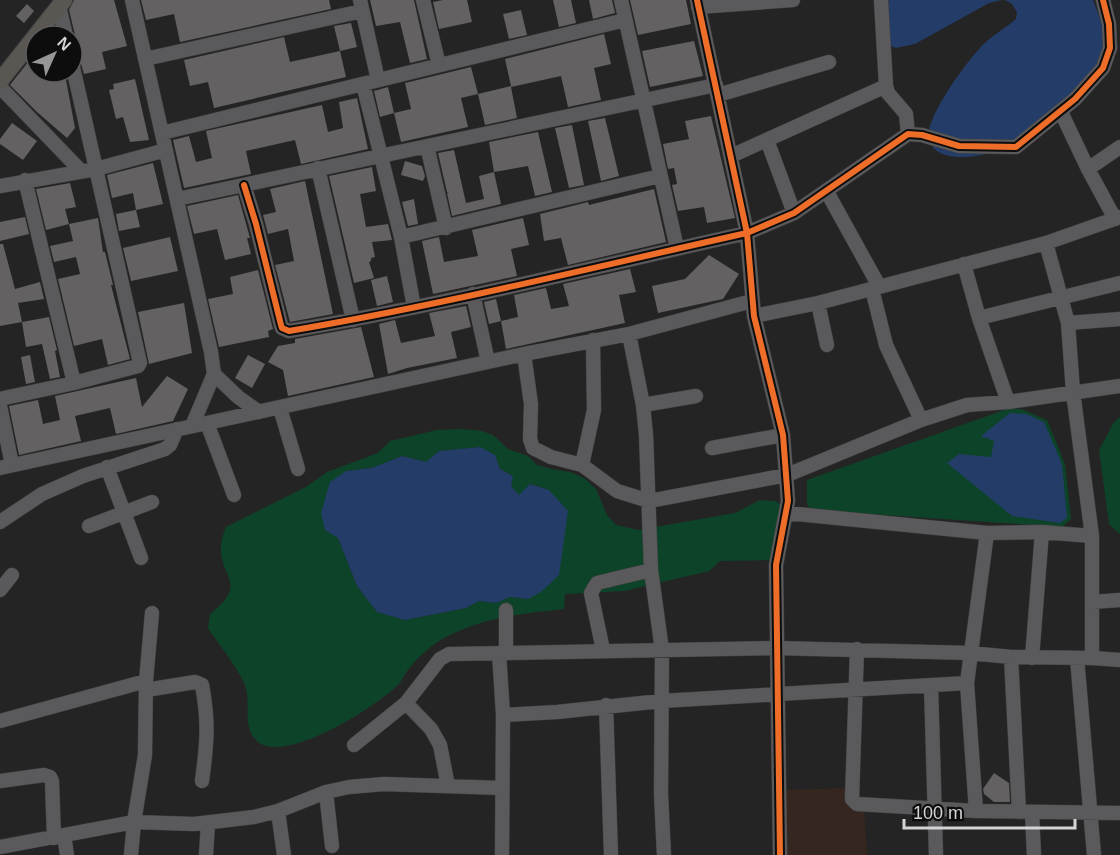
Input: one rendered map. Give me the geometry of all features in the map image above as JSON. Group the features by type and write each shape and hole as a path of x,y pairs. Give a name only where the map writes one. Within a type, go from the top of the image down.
{"main road":[{"path":"0,81 62,3"}],"street":[{"path":"132,0 214,374 238,397 259,412"},
{"path":"423,0 439,65"},
{"path":"621,0 677,248"},
{"path":"780,855 776,648 777,557 787,513 787,475 783,435 754,316 747,233 697,4 793,0"},
{"path":"881,0 886,86 888,93 906,114 908,134"},
{"path":"244,185 282,328 289,331 414,307 747,233 794,213 908,134 922,135 959,146 1016,147 1082,93 1103,68 1115,48 1102,0"},
{"path":"62,3 65,24"},
{"path":"145,59 361,5 378,80"},
{"path":"162,133 625,20"},
{"path":"177,199 643,101 717,90 829,62"},
{"path":"0,399 74,383 138,366 140,363 77,84"},
{"path":"363,84 401,237 414,307"},
{"path":"730,156 886,86"},
{"path":"0,87 81,171"},
{"path":"754,316 818,303 1046,243 1118,218 1088,169 1061,112"},
{"path":"767,140 794,213"},
{"path":"428,146 446,228"},
{"path":"1088,169 1120,147"},
{"path":"0,186 96,169 166,150"},
{"path":"318,168 353,320"},
{"path":"401,237 660,176"},
{"path":"26,180 74,383"},
{"path":"827,192 875,288 886,345 921,420"},
{"path":"1046,243 1068,324 1092,536 1092,658"},
{"path":"964,264 979,318 1008,402"},
{"path":"979,318 1120,283"},
{"path":"473,294 488,362"},
{"path":"0,406 6,466 524,354 629,334 752,302"},
{"path":"818,303 827,345"},
{"path":"1068,324 1120,319"},
{"path":"629,334 643,405 651,570 662,650 661,794 664,855"},
{"path":"582,465 594,410 593,340"},
{"path":"524,354 531,404 530,439 533,448 551,457 582,465 617,491 649,501 787,475 921,420 967,405 1008,402 1120,386"},
{"path":"192,426 214,374"},
{"path":"643,405 696,396"},
{"path":"280,408 298,469"},
{"path":"207,423 234,495"},
{"path":"0,522 42,494 107,467 165,449 170,445 177,429"},
{"path":"712,448 783,435"},
{"path":"107,467 141,558"},
{"path":"89,526 152,502"},
{"path":"787,513 987,533 1042,532 1092,536"},
{"path":"1032,658 1042,532"},
{"path":"976,811 967,683 987,533"},
{"path":"603,650 591,593 593,588 597,583 651,570"},
{"path":"0,590 12,575"},
{"path":"1092,602 1120,600"},
{"path":"502,855 502,653 506,610"},
{"path":"131,855 146,743 146,686 152,613"},
{"path":"354,745 405,704 444,656 449,654 776,648 857,649 1120,660"},
{"path":"857,649 853,802 936,810 1120,813"},
{"path":"1011,657 1025,812 1034,855"},
{"path":"1077,658 1094,855"},
{"path":"0,721 146,686 195,682 202,686 208,716 202,781"},
{"path":"502,715 661,701 967,683"},
{"path":"931,685 936,855"},
{"path":"405,704 431,729 440,745 448,786"},
{"path":"606,705 611,855"},
{"path":"0,781 44,775 50,777 59,836 67,855"},
{"path":"0,848 134,822 208,823 246,819 278,811 326,792 349,787 384,784 501,788"},
{"path":"326,792 332,846"},
{"path":"278,811 284,855"},
{"path":"206,855 208,823"}],"shaded area":[{"path":"849,788 864,809 867,855 786,855 785,790"}],"green space":[{"path":"1007,409 1021,409 1047,420 1065,464 1071,519 1062,527 811,510 807,504 807,480"},
{"path":"1120,417 1120,534 1109,524 1099,450 1114,422"},
{"path":"437,430 482,431 493,435 508,449 528,456 537,465 570,472 584,478 596,489 607,515 616,525 638,530 735,513 760,500 775,501 785,507 772,560 720,561 709,571 624,591 565,594 564,609 518,615 475,625 435,643 387,694 351,719 308,740 287,746 270,747 257,741 249,729 245,685 233,663 208,628 210,614 222,603 231,587 222,557 221,544 226,527 306,487 327,472 378,453 390,441","holes":["480,447 494,455 500,469 512,475 511,486 519,496 531,484 549,490 528,599 510,597 496,603 479,601 466,608 405,620 377,612 357,586 338,538 346,471 372,468 402,456 426,462 439,451"]}],"water":[{"path":"886,0 1002,0 989,3 915,44 896,48 891,46 888,36"},
{"path":"1005,0 1093,0 1104,33 1104,44 1099,61 1079,87 1032,130 1009,146 977,156 952,156 941,153 933,147 929,138 934,116 951,87 980,48 1016,19 1017,12 1012,4"},
{"path":"1010,413 1026,414 1044,422 1062,464 1067,518 1060,523 1012,516 947,463 959,454 991,457 994,441 981,436"},
{"path":"480,447 495,455 500,469 513,476 511,486 519,495 530,484 549,490 568,511 559,575 541,592 528,599 510,597 496,603 479,601 466,608 405,620 377,612 357,586 338,538 325,530 321,513 330,482 346,471 372,468 402,456 426,462 439,451"}],"building":[{"path":"74,0 114,0 127,46 102,52 106,69 84,74 84,24 72,24 69,10"},
{"path":"141,0 329,0 331,9 180,42 174,14 146,20"},
{"path":"370,0 414,0 427,59 410,63 400,22 376,26"},
{"path":"467,0 472,22 439,29 433,2"},
{"path":"553,0 571,0 576,23 559,27"},
{"path":"589,0 612,0 615,13 593,19"},
{"path":"630,0 686,0 691,24 638,35"},
{"path":"27,4 34,11 24,23 16,16"},
{"path":"521,10 527,35 509,39 503,14"},
{"path":"351,23 357,47 340,51 334,26"},
{"path":"604,34 611,64 594,68 601,100 568,107 561,76 511,87 517,118 485,125 478,94 511,86 505,59"},
{"path":"284,37 290,62 340,51 346,77 214,108 208,82 190,86 184,60"},
{"path":"694,41 703,76 650,87 642,51"},
{"path":"24,67 24,84 67,84 75,128 67,138 10,85"},
{"path":"471,67 478,94 461,98 468,127 401,142 394,113 411,109 405,83"},
{"path":"135,79 149,140 130,142 123,117 116,119 109,90 114,89 113,84"},
{"path":"388,87 394,113 380,117 374,91"},
{"path":"357,98 368,149 301,164 295,140 246,151 251,174 184,188 173,140 189,136 196,162 212,158 206,131 322,105 328,132 343,128 339,102"},
{"path":"711,116 735,218 707,223 704,207 678,211 672,185 677,184 674,168 668,169 663,144 689,139 685,121"},
{"path":"605,118 619,176 601,181 588,121"},
{"path":"12,123 37,141 23,160 0,144 0,139"},
{"path":"572,125 584,185 569,188 555,128"},
{"path":"538,132 552,192 535,196 528,166 494,172 489,142"},
{"path":"454,150 466,203 484,199 479,176 494,172 501,204 452,216 447,193 449,193 438,153"},
{"path":"405,161 422,166 425,176 423,181 401,175"},
{"path":"153,163 163,204 136,210 133,193 112,198 107,175"},
{"path":"372,167 376,191 360,194 366,227 388,224 392,240 372,242 375,257 369,262 374,278 354,283 329,176"},
{"path":"305,181 333,314 290,322 275,265 294,261 288,229 268,234 263,215 276,212 270,189"},
{"path":"70,183 76,207 65,209 69,224 46,230 36,189"},
{"path":"654,189 666,242 568,265 561,238 544,241 540,214"},
{"path":"238,195 250,238 247,238 251,254 225,260 217,229 194,234 187,206"},
{"path":"414,199 418,224 408,226 402,202"},
{"path":"136,210 140,227 119,231 116,214"},
{"path":"25,217 29,234 0,241 0,222"},
{"path":"98,218 103,252 105,252 130,359 108,365 102,339 74,346 58,279 80,274 76,257 54,262 50,246 73,241 69,224"},
{"path":"523,218 529,245 511,249 517,276 433,294 422,241 439,237 444,262 478,256 472,230"},
{"path":"170,237 178,271 131,281 123,248"},
{"path":"0,244 3,244 15,289 40,282 44,299 18,303 22,322 0,326"},
{"path":"709,255 739,274 723,299 658,313 652,286 685,279"},
{"path":"630,269 636,292 619,295 625,323 506,349 501,321 518,317 514,295 546,288 551,309 569,306 563,284"},
{"path":"258,270 273,329 268,331 269,337 219,347 208,299 233,294 230,277"},
{"path":"387,276 393,302 377,306 371,280"},
{"path":"496,299 501,321 489,324 484,302"},
{"path":"184,303 192,353 149,364 138,312"},
{"path":"466,306 471,327 451,332 457,358 388,374 379,324 395,320 401,343 435,336 429,313"},
{"path":"49,317 57,350 55,351 60,377 50,379 42,344 26,347 22,322"},
{"path":"361,327 374,377 288,396 283,370 268,362 278,346 295,343 295,339"},
{"path":"30,355 35,382 26,384 21,357"},
{"path":"248,355 265,364 252,388 235,378"},
{"path":"167,376 188,389 173,421 116,434 110,408 75,416 81,441 19,455 9,406 38,400 43,424 60,420 55,396 136,378 142,407"},
{"path":"994,773 1009,783 1010,802 994,802 984,794 983,789"}],"cycle path":[{"path":"697,0 747,233 754,316 783,435 788,501 776,565 780,855"},
{"path":"244,185 282,328 289,331 461,298 747,233 794,213 908,134 922,135 959,146 1016,147 1075,99 1103,68 1110,48 1109,24 1103,0"}]}
